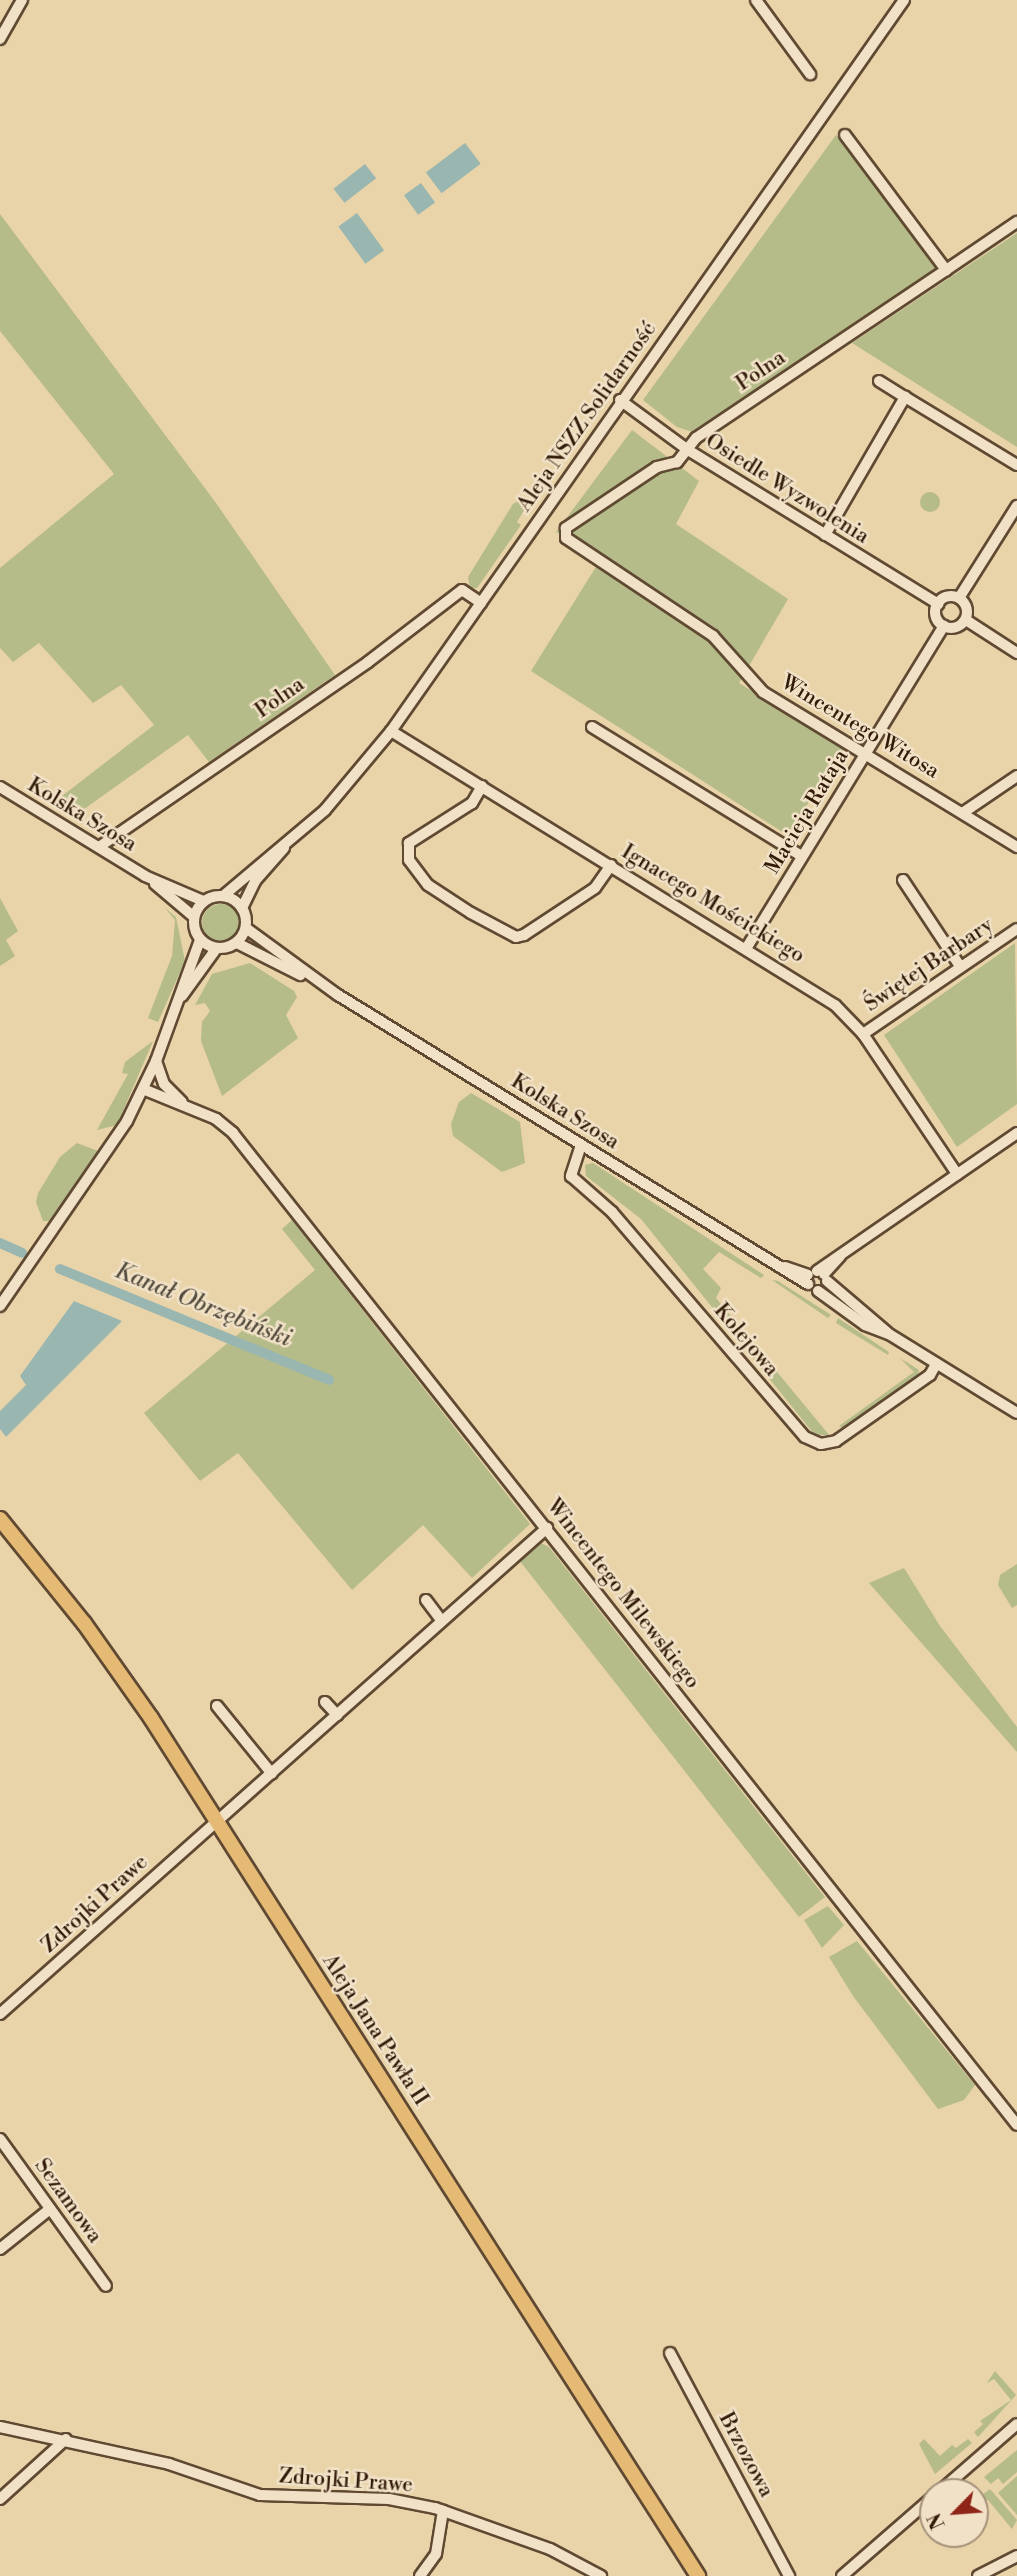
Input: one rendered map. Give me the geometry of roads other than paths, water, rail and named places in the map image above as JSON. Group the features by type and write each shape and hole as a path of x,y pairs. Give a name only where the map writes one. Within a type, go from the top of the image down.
{"main road":[{"name":"Aleja Jana Pawła II","path":"0,1519 121,1673 698,2576"}],"street":[{"path":"0,39 22,0"},
{"path":"756,0 810,74"},
{"name":"Aleja NSZZ Solidarność","path":"242,908 255,881 288,843 338,797 391,731 620,400 904,0"},
{"path":"845,135 946,270"},
{"name":"Polna","path":"566,528 657,467 677,462 696,438 1017,222"},
{"path":"879,380 1017,465"},
{"path":"825,535 905,397"},
{"name":"Osiedle Wyzwolenia","path":"620,400 688,450 937,604"},
{"path":"959,598 1017,506"},
{"name":"Wincentego Witosa","path":"566,528 569,543 713,636 763,692 1017,846"},
{"name":"Polna","path":"99,847 368,662 462,590 481,603"},
{"path":"947,597 959,598 967,608 965,620 956,628 943,626 936,617 937,604 947,597"},
{"path":"965,620 1017,653"},
{"name":"Macieja Rataja","path":"747,947 943,626"},
{"path":"592,727 802,856"},
{"name":"Ignacego Mościckiego","path":"391,731 747,947 835,1005 863,1034 957,1174"},
{"path":"964,813 1017,776"},
{"path":"482,786 472,803 409,843 409,860 428,885 471,913 516,937 524,935 595,888 611,865"},
{"name":"Kolska Szosa","path":"0,787 145,876 194,917"},
{"name":"Aleja NSZZ Solidarność","path":"223,896 267,855 288,843"},
{"name":"Kolska Szosa","path":"145,876 203,901"},
{"path":"903,880 960,966"},
{"path":"0,1306 108,1153 143,1089 156,1061 200,940 194,917 203,901 223,896 242,908 246,928 237,943 216,949 177,1004"},
{"name":"Kolska Szosa","path":"246,928 338,995 772,1262 817,1279 865,1325 888,1334 1017,1413"},
{"name":"Świętej Barbary","path":"863,1034 1017,929"},
{"path":"200,940 216,949"},
{"name":"Kolska Szosa","path":"237,943 338,995"},
{"name":"Wincentego Milewskiego","path":"156,1061 164,1084 184,1104"},
{"name":"Wincentego Milewskiego","path":"143,1089 184,1104 233,1133 1017,2125"},
{"path":"817,1279 846,1248 1017,1133"},
{"name":"Kolejowa","path":"581,1145 571,1176 612,1212 808,1440 836,1441 930,1375 936,1364"},
{"name":"Zdrojki Prawe","path":"0,2014 547,1528"},
{"path":"426,1600 443,1621"},
{"path":"325,1702 337,1715"},
{"path":"217,1706 272,1774"},
{"name":"Sezamowa","path":"0,2139 106,2286"},
{"path":"0,2249 50,2209"},
{"name":"Brzozowa","path":"670,2353 789,2576"},
{"path":"955,2478 1017,2424"},
{"name":"Zdrojki Prawe","path":"0,2427 66,2439 169,2464 260,2494 389,2499 443,2511 550,2549 601,2576"},
{"path":"0,2499 66,2439"},
{"path":"842,2576 919,2509"},
{"path":"420,2576 436,2554 443,2511"},
{"path":"978,2576 1017,2556"}],"water":[{"path":"465,143 481,164 442,193 426,172"},
{"path":"365,164 376,178 345,203 333,189"},
{"path":"421,183 435,202 418,215 404,195"},
{"path":"357,213 384,250 365,264 338,227"},
{"path":"74,1301 122,1321 6,1437 0,1429 0,1411 26,1385 20,1376"}],"waterway":[{"name":"Kanał Obrzębiński","path":"0,1243 22,1253"},
{"name":"Kanał Obrzębiński","path":"60,1269 329,1380"}]}
